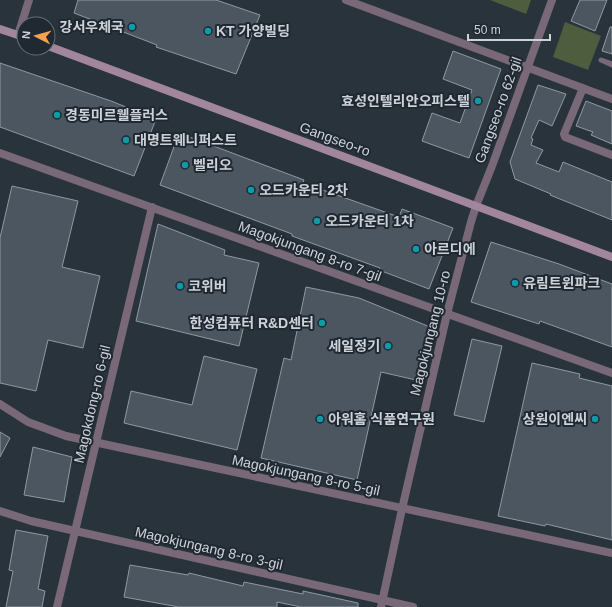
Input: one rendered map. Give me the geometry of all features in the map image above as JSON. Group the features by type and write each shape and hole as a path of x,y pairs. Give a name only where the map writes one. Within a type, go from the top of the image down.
{"main road":[{"path":"0,29 16,34"},
{"name":"Gangseo-ro","path":"56,49 612,257"}],"street":[{"path":"25,16 29,0"},
{"path":"346,0 612,99"},
{"name":"Gangseo-ro 62-gil","path":"476,206 552,0"},
{"path":"583,88 564,134 565,137 612,155"},
{"name":"Magokjungang 8-ro 7-gil","path":"0,152 612,373"},
{"name":"Magokjungang 10-ro","path":"382,604 402,509 447,314 476,206"},
{"name":"Magokdong-ro 6-gil","path":"57,607 152,207"},
{"name":"Magokjungang 8-ro 5-gil","path":"0,404 28,422 66,436 612,554"},
{"name":"Magokjungang 8-ro 3-gil","path":"0,511 31,522 75,531 382,604 413,607"}],"green space":[{"path":"490,0 531,0 526,14"},
{"path":"565,22 601,36 588,70 553,57"}],"building":[{"name":"KT 가양빌딩","path":"78,0 216,0 260,15 236,74 156,47 157,45 74,13"},
{"path":"580,0 607,0 595,31 571,21"},
{"path":"610,27 612,27 612,54 602,51"},
{"name":"효성인텔리안오피스텔","path":"453,51 501,69 469,158 422,141 432,113 460,123 472,90 443,79"},
{"name":"경동미르웰플러스","path":"0,63 111,101 156,119 134,176 0,127"},
{"path":"538,85 566,94 552,126 539,120 531,138 533,139 531,145 543,150 536,163 559,172 563,162 612,182 612,220 515,179 510,162"},
{"path":"586,101 612,111 612,144 591,135 593,132 576,126"},
{"path":"179,133 304,180 303,183 399,217 402,209 453,228 429,289 379,270 380,268 160,185"},
{"path":"12,186 78,201 62,267 100,276 83,348 48,340 36,391 0,383 0,238"},
{"name":"코위버","path":"158,224 225,250 224,255 259,263 239,346 136,321"},
{"path":"491,242 559,264 612,284 612,347 540,321 539,324 471,302"},
{"path":"306,287 359,298 430,327 416,380 381,372 357,480 261,458 284,358 291,360"},
{"path":"472,339 502,346 484,422 454,415"},
{"path":"204,356 257,369 237,450 124,423 131,391 192,405"},
{"path":"532,363 580,374 579,378 612,386 612,540 546,524 545,526 498,516"},
{"path":"0,432 10,438 0,457"},
{"path":"33,447 72,457 64,502 24,495"},
{"path":"16,530 48,536 38,589 45,591 42,607 6,607 13,571 9,570"},
{"path":"130,565 188,575 189,573 243,586 244,582 303,594 303,591 358,603 358,607 301,607 277,602 277,607 179,607 124,597"}],"place":[{"name":"강서우체국","path":"132,27"},
{"name":"KT 가양빌딩","path":"208,31"},
{"name":"효성인텔리안오피스텔","path":"478,101"},
{"name":"경동미르웰플러스","path":"57,115"},
{"name":"대명트웨니퍼스트","path":"126,140"},
{"name":"벨리오","path":"185,165"},
{"name":"오드카운티 2차","path":"251,190"},
{"name":"오드카운티 1차","path":"317,221"},
{"name":"아르디에","path":"416,249"},
{"name":"유림트윈파크","path":"515,283"},
{"name":"코위버","path":"180,286"},
{"name":"한성컴퓨터 R&D센터","path":"322,323"},
{"name":"세일정기","path":"388,346"},
{"name":"아워홈 식품연구원","path":"320,419"},
{"name":"상원이엔씨","path":"595,419"}]}
